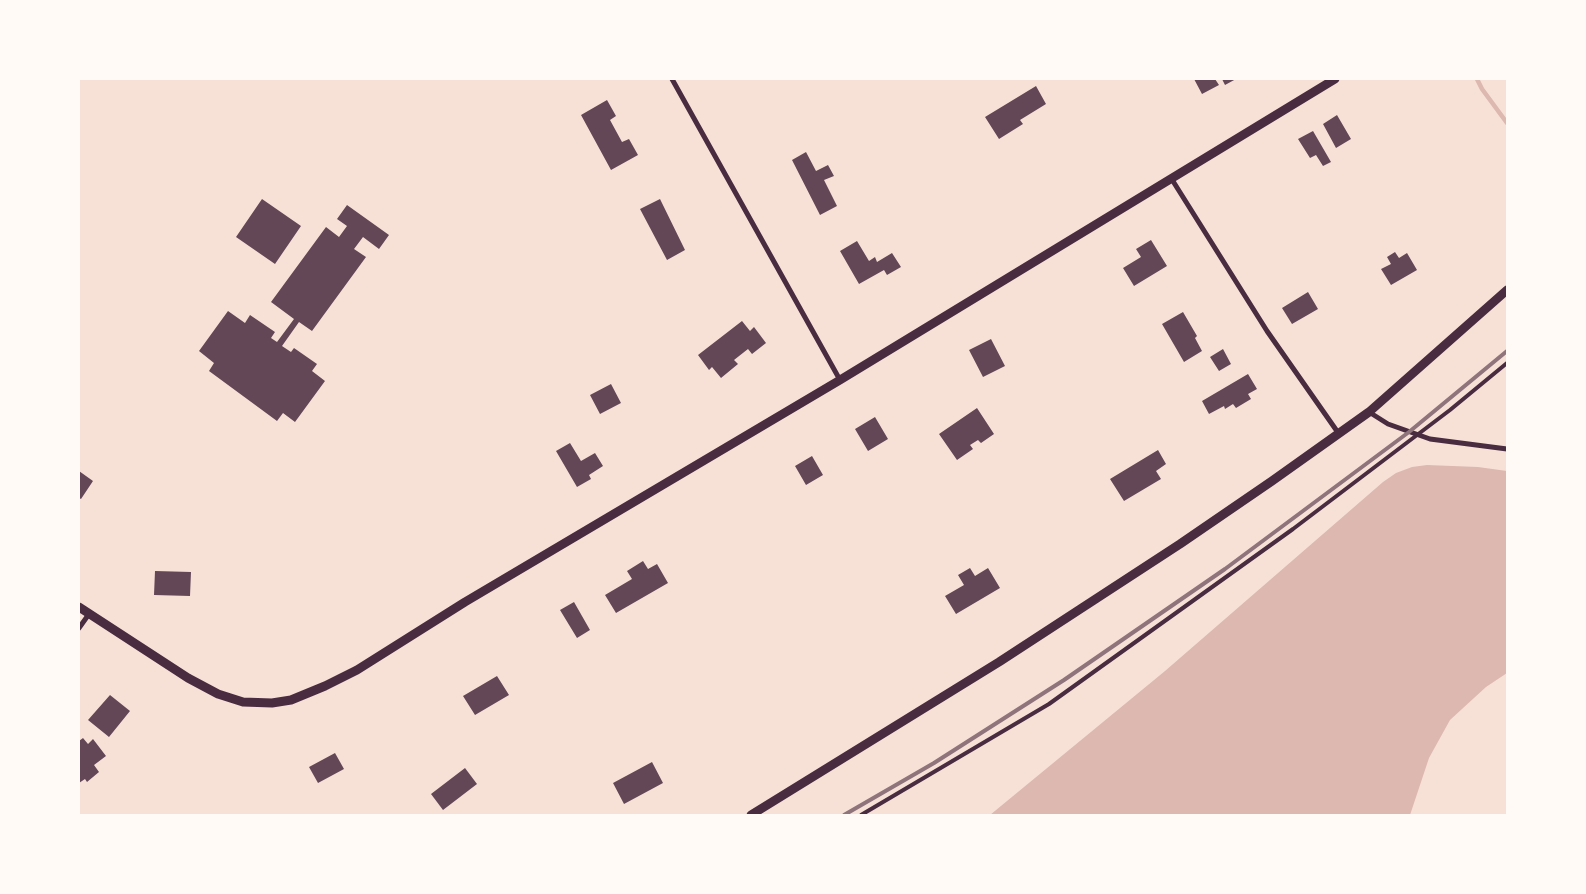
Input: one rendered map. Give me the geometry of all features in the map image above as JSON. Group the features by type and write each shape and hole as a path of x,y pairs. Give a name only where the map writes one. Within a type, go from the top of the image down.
{"street":[{"path":"672,79 840,380"},
{"path":"79,607 188,678 218,694 243,702 272,703 291,700 325,686 356,670 465,602 840,380 1335,79"},
{"path":"1171,178 1266,331 1339,434"},
{"path":"751,815 999,662 1180,544 1339,434 1369,412 1507,290"},
{"path":"1369,412 1388,424 1430,439 1507,449"},
{"path":"79,628 89,614"}],"lane":[{"path":"861,815 1049,704 1293,529 1417,435 1507,362"}],"shaded area":[{"path":"1427,465 1478,467 1507,471 1507,673 1486,687 1450,720 1429,758 1410,815 990,815 1165,671 1383,482 1396,473 1412,467"}],"building":[{"path":"1194,79 1215,79 1219,85 1202,94"},
{"path":"1222,79 1236,79 1225,85"},
{"path":"1036,86 1046,104 1020,120 1023,124 999,139 985,117"},
{"path":"607,100 616,116 610,120 622,142 629,139 638,155 611,170 581,115"},
{"path":"1337,115 1351,139 1336,148 1323,124"},
{"path":"1313,131 1331,162 1323,166 1316,155 1310,158 1298,139"},
{"path":"806,152 816,171 828,165 834,176 824,180 837,206 820,215 792,160"},
{"path":"262,199 301,226 275,264 236,237"},
{"path":"660,199 685,250 667,260 640,209"},
{"path":"347,205 389,235 379,249 363,237 354,249 366,257 312,331 299,322 282,346 291,352 294,348 317,364 312,371 325,381 295,422 283,413 277,421 209,371 214,363 199,351 228,311 245,323 250,315 275,332 271,338 277,342 294,319 271,302 326,227 339,237 347,226 337,219"},
{"path":"1151,240 1167,266 1134,286 1123,268 1141,257 1136,249"},
{"path":"857,241 869,261 875,257 877,262 892,253 901,267 887,275 884,270 859,284 840,251"},
{"path":"1395,252 1399,258 1407,253 1417,270 1391,285 1381,269 1391,264 1387,257"},
{"path":"1308,292 1318,309 1292,324 1282,308"},
{"path":"1183,312 1197,336 1195,338 1202,351 1184,362 1162,324"},
{"path":"742,321 750,331 754,327 766,343 752,354 748,349 734,360 738,364 721,378 712,367 709,370 698,355"},
{"path":"991,339 1005,366 983,377 969,350"},
{"path":"1223,349 1231,364 1219,371 1210,357"},
{"path":"1248,374 1257,389 1248,394 1251,399 1236,408 1233,404 1225,409 1224,406 1209,414 1202,401"},
{"path":"611,384 621,403 600,414 590,395"},
{"path":"977,408 994,434 981,443 978,440 970,445 973,449 957,460 939,434"},
{"path":"875,417 888,439 868,451 855,429"},
{"path":"570,443 581,461 595,453 603,466 589,475 591,479 577,487 556,451"},
{"path":"1158,450 1166,464 1156,471 1161,479 1124,501 1110,479"},
{"path":"812,456 823,475 806,485 795,466"},
{"path":"79,471 93,481 81,499 79,498"},
{"path":"643,561 648,569 657,564 668,583 616,613 605,595 632,579 627,571"},
{"path":"970,568 975,576 988,568 1000,588 956,614 945,596 964,585 958,575"},
{"path":"155,571 191,572 190,596 154,595"},
{"path":"574,602 590,630 577,638 560,610"},
{"path":"497,676 509,695 475,715 463,696"},
{"path":"110,695 130,711 109,737 88,720"},
{"path":"83,738 88,744 93,739 106,756 94,765 99,772 87,782 85,779 79,783 79,741"},
{"path":"335,753 344,769 318,783 309,767"},
{"path":"652,762 663,783 624,804 613,783"},
{"path":"465,768 477,784 443,810 431,794"}],"waterway":[{"path":"1477,79 1482,89 1507,123"}],"railway":[{"path":"844,815 934,763 1064,680 1225,569 1409,432 1507,351"}]}
